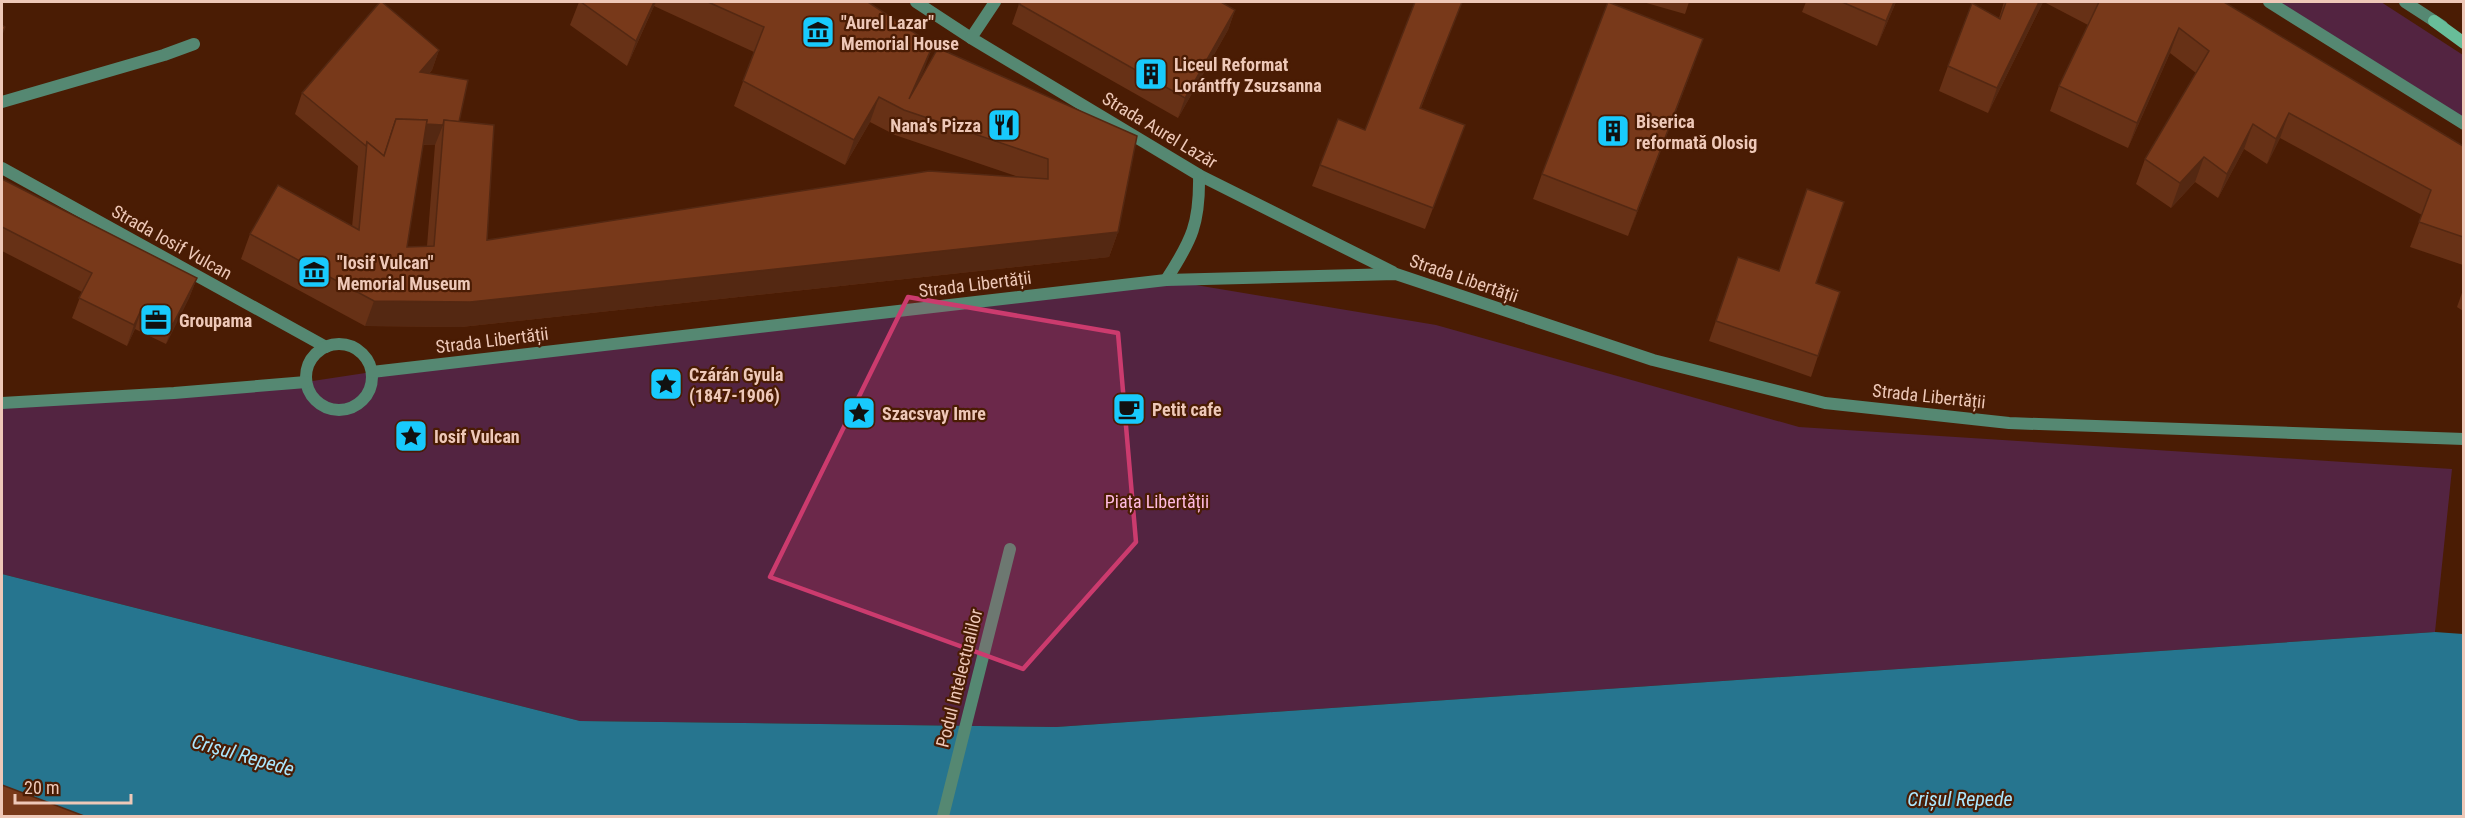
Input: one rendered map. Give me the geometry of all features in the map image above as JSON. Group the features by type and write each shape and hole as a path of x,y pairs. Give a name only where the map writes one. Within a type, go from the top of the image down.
{"street":[{"name":"Strada Aurel Lazăr","path":"916,2 971,38 1200,175 1396,274"},
{"path":"971,38 995,2"},
{"path":"2269,2 2463,124"},
{"path":"2406,2 2463,41"},
{"path":"2,102 164,55 194,44"},
{"name":"Strada Iosif Vulcan","path":"2,168 326,347"},
{"path":"1166,280 1185,250 1195,228 1200,205 1200,175"},
{"name":"Strada Libertății","path":"372,372 1166,280 1396,274 1653,360 1825,403 2009,423 2463,439"},
{"path":"340,344 351,346 361,352 372,372 368,394 350,409 339,411 319,404 312,397 306,382 307,367 312,358 326,347 340,344"},
{"path":"2,403 174,393 306,382"},
{"name":"Podul Intelectualilor","path":"943,816 1010,549"}],"highlighted area":[{"path":"908,297 1118,333 1136,542 1023,669 770,577"}],"green space":[{"path":"2269,2 2381,2 2463,55 2463,124"},
{"name":"Piața Libertății","path":"1166,280 1436,325 1799,427 2452,469 2435,632 1056,727 580,721 2,574 2,403 306,382 372,372"}],"water":[{"name":"Crișul Repede","path":"2,574 580,721 1056,727 2435,632 2463,634 2463,816 77,816 2,785"}],"building":[{"path":"380,2 439,50 420,72 468,80 459,122 444,120 443,125 426,124 427,120 396,119 384,156 367,142 366,146 302,93"},
{"path":"581,2 654,2 636,41"},
{"path":"708,2 868,2 933,45 909,99 938,48 1137,136 1118,232 470,302 374,301 250,234 278,185 359,230 367,142 384,156 396,119 427,120 407,247 434,246 444,120 494,125 487,240 929,171 1048,179 1048,159 904,110 879,97 854,140 743,81 764,27"},
{"name":"Liceul Reformat Lorántffy Zsuzsanna","path":"1021,2 1221,2 1235,10 1185,98 1019,4"},
{"path":"1415,2 1462,2 1420,108 1465,125 1433,208 1320,165 1338,119 1365,130"},
{"name":"Biserica reformată Olosig","path":"1608,2 1703,39 1637,211 1542,174"},
{"path":"1842,2 1894,2 1886,21"},
{"path":"2006,2 2039,2 1997,88 1948,66 1972,3 2000,19"},
{"path":"2099,2 2224,2 2463,146 2463,237 2419,222 2431,190 2289,113 2276,139 2253,124 2227,174 2204,157 2180,183 2145,159 2209,51 2179,28 2137,123 2059,86"},
{"path":"2,179 197,278 173,324 142,308 134,325 79,298 92,273 2,227"},
{"path":"1807,189 1844,202 1816,283 1840,292 1818,356 1716,321 1738,257 1779,271"},
{"path":"2,785 84,816 2,816"}],"place":[{"name":"\"Aurel Lazar\" Memorial House","path":"818,32"},
{"name":"Liceul Reformat Lorántffy Zsuzsanna","path":"1151,74"},
{"name":"Nana's Pizza","path":"1004,125"},
{"name":"Biserica reformată Olosig","path":"1613,131"},
{"name":"\"Iosif Vulcan\" Memorial Museum","path":"314,272"},
{"name":"Groupama","path":"156,320"},
{"name":"Czárán Gyula (1847-1906)","path":"666,384"},
{"name":"Petit cafe","path":"1129,409"},
{"name":"Szacsvay Imre","path":"859,413"},
{"name":"Iosif Vulcan","path":"411,436"}]}
